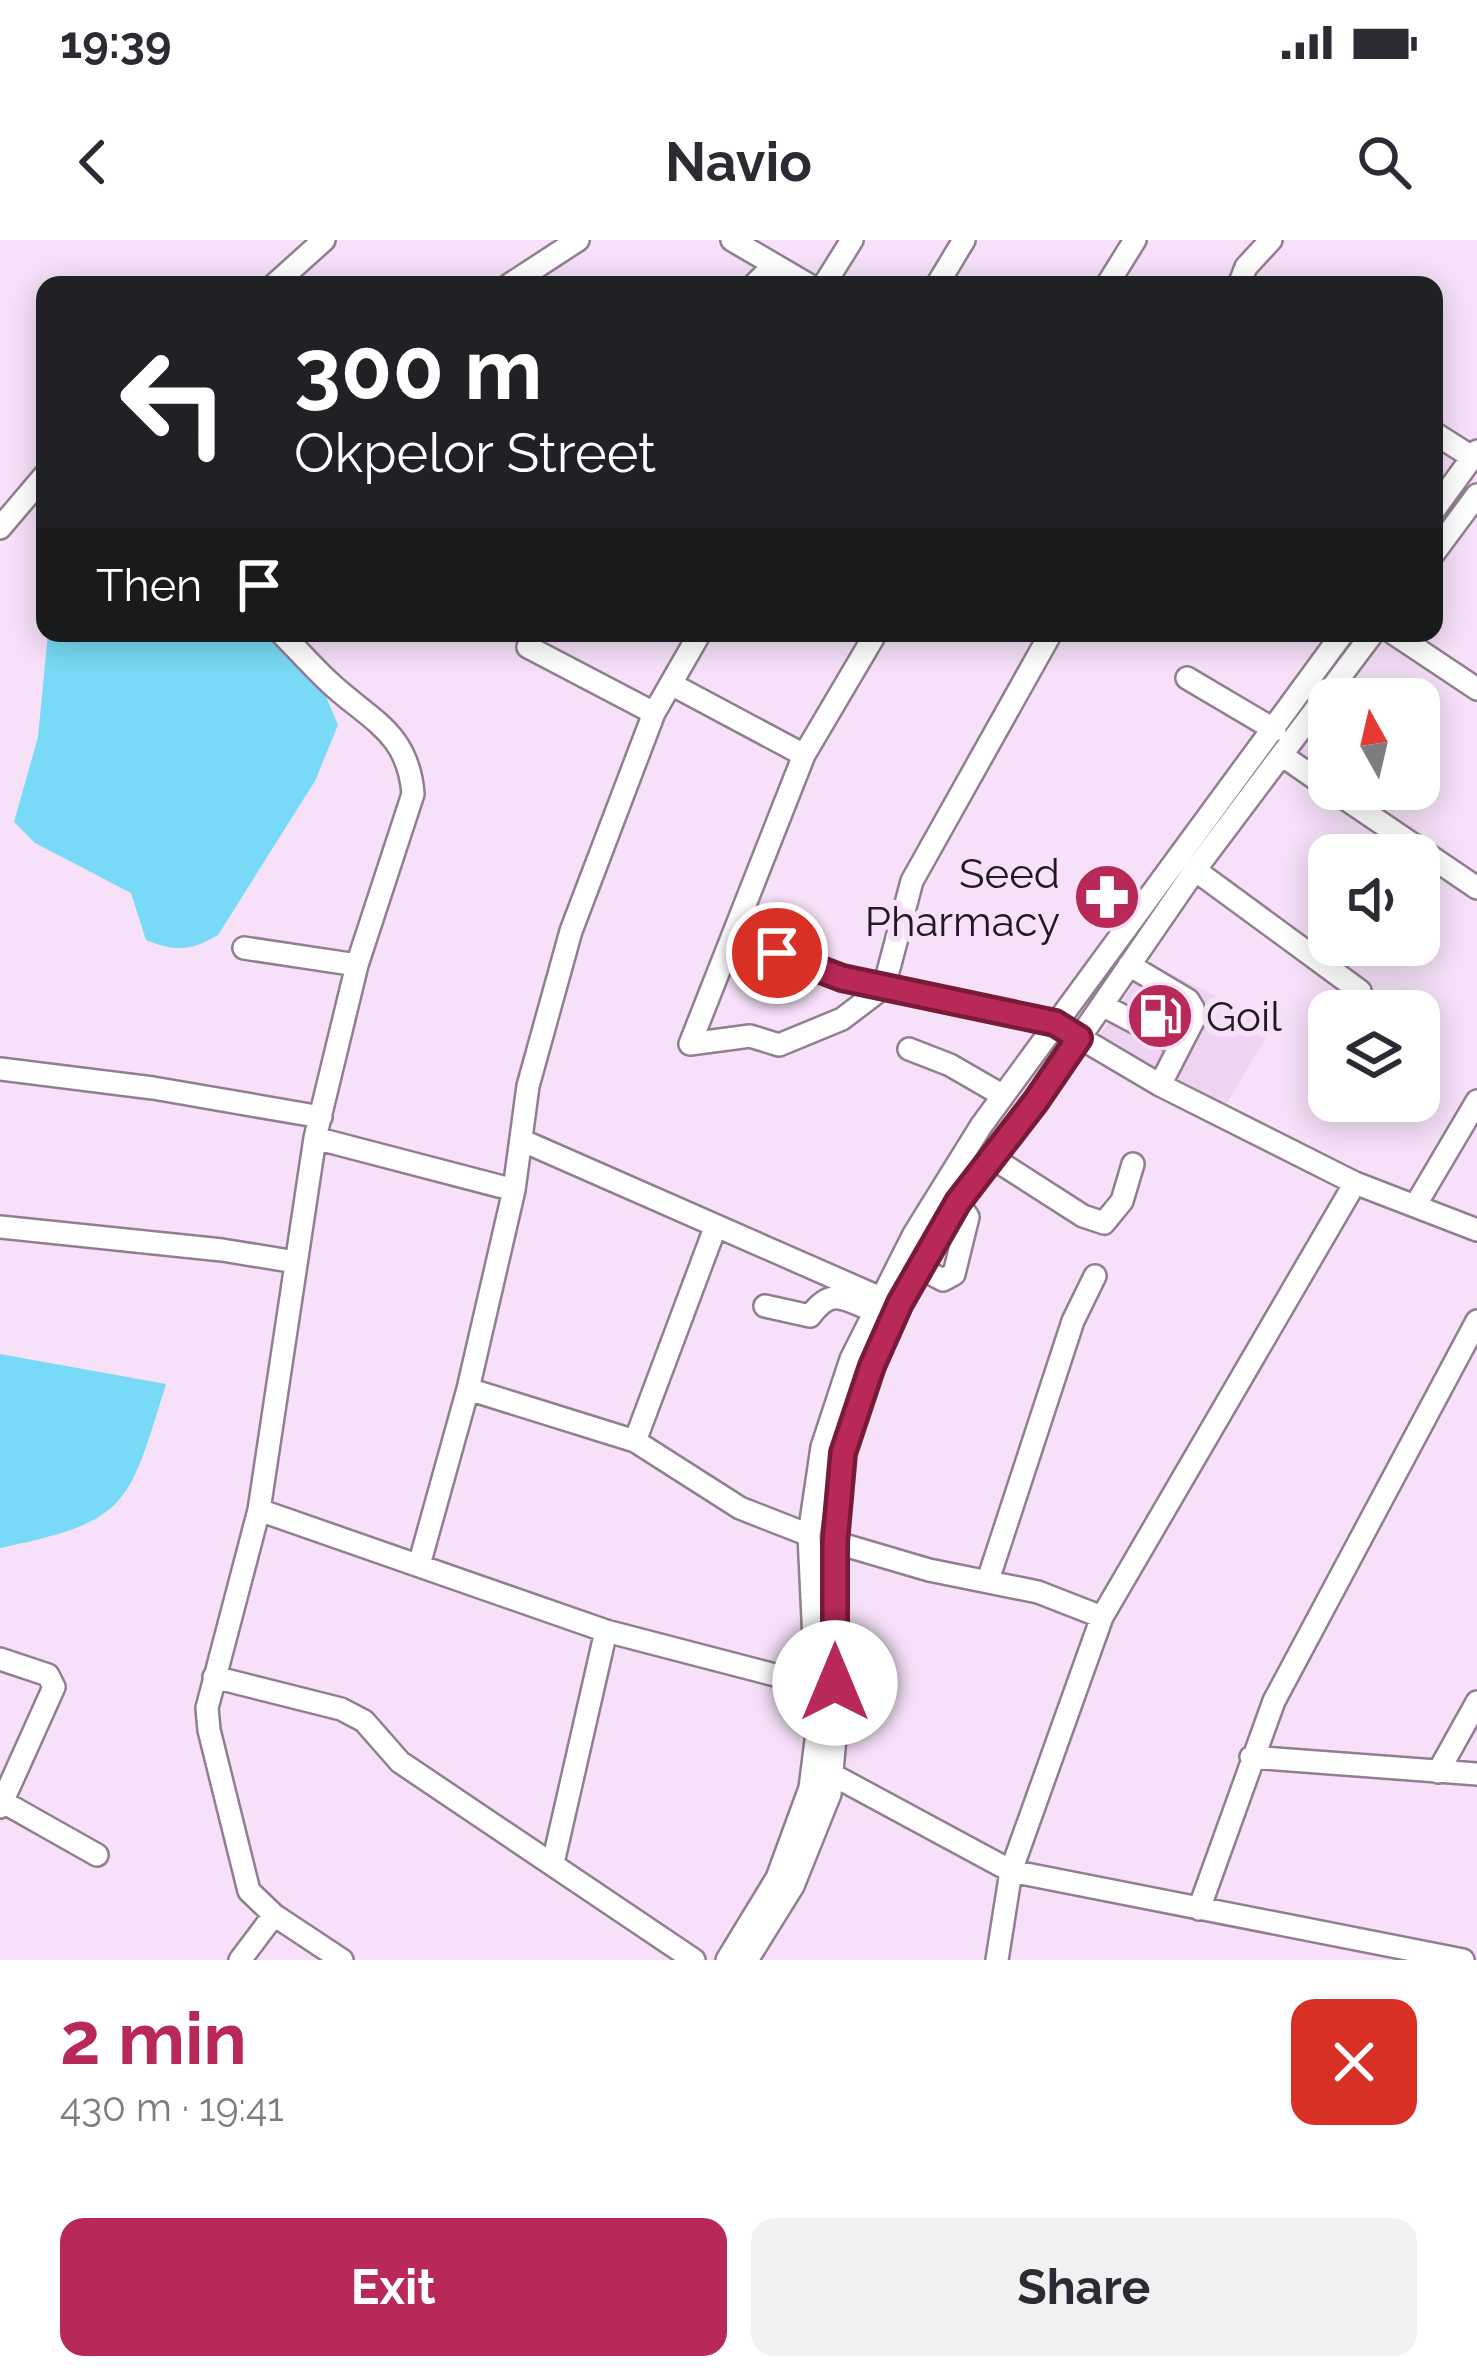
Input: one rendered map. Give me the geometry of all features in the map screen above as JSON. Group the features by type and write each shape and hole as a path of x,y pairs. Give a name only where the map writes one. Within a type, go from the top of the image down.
{"street":[{"path":"284,276 324,240"},
{"path":"523,276 578,240"},
{"path":"732,240 793,276"},
{"path":"830,276 853,240"},
{"path":"942,276 964,240"},
{"path":"1113,276 1135,240"},
{"path":"1243,276 1271,240"},
{"path":"763,276 774,265"},
{"path":"1443,440 1474,454 1443,497"},
{"path":"0,528 36,486"},
{"path":"1443,541 1477,495"},
{"path":"289,642 399,743 411,771 413,794 357,965 318,1127 259,1510 208,1708 209,1730 249,1891 274,1915 342,1960"},
{"path":"419,1565 468,1389 514,1190 528,1086 571,931 654,713 695,642"},
{"path":"872,642 804,755 691,1044 750,1036 779,1045 842,1019 884,987 912,881 1046,642"},
{"path":"727,1960 777,1878 804,1813 815,1764 817,1686 809,1535 828,1427 851,1359 914,1234 1002,1096 1337,642"},
{"path":"747,1960 814,1842 833,1775 835,1542 843,1453 872,1366 958,1202 1195,870 1366,642"},
{"path":"1406,642 1477,689"},
{"path":"528,646 654,713"},
{"path":"1187,678 1275,730"},
{"path":"671,684 804,755"},
{"path":"1282,756 1308,773"},
{"path":"1362,810 1477,888"},
{"path":"1195,870 1357,990"},
{"path":"734,935 842,978 1055,1023 1160,1085 1355,1183 1477,1230"},
{"path":"244,948 357,965"},
{"path":"1129,965 1193,1007 1193,1019 1160,1085"},
{"path":"1102,1005 1180,1046"},
{"path":"909,1048 950,1065 1002,1096"},
{"path":"0,1070 153,1088 318,1127 514,1190"},
{"path":"1415,1206 1477,1101"},
{"path":"521,1140 879,1306"},
{"path":"991,1157 1083,1216 1104,1223 1122,1201 1133,1164"},
{"path":"997,1960 1011,1871 1102,1617 1355,1183"},
{"path":"920,1268 943,1280 954,1274 968,1225 958,1202"},
{"path":"0,1228 296,1262"},
{"path":"635,1441 715,1228"},
{"path":"988,1580 1073,1321 1095,1276"},
{"path":"765,1306 810,1316 822,1300 836,1296 879,1306"},
{"path":"1199,1909 1274,1701 1477,1321"},
{"path":"468,1389 635,1441 740,1508 809,1535"},
{"path":"259,1510 607,1631 817,1686"},
{"path":"835,1542 929,1570 1038,1592 1102,1617"},
{"path":"554,1863 607,1631"},
{"path":"0,1659 48,1676 54,1687 1,1804 97,1855"},
{"path":"214,1677 341,1709 364,1721 400,1762 694,1960"},
{"path":"1438,1772 1477,1702"},
{"path":"1251,1757 1477,1774"},
{"path":"833,1775 1011,1871 1463,1960"},
{"path":"240,1960 274,1915"}],"shaded area":[{"path":"1148,963 1274,1024 1225,1106 1100,1035"}],"water":[{"path":"47,642 287,642 322,687 338,725 315,781 218,935 183,948 146,940 131,893 35,843 14,822 38,737"},
{"path":"0,1354 166,1384 142,1457 118,1502 75,1528 0,1548"}],"place":[{"name":"Seed Pharmacy","path":"1107,897"},
{"name":"Goil","path":"1160,1016"}],"route":[{"path":"777,953 842,978 1055,1023 1079,1038 934,1240 872,1366 843,1453 835,1542 835,1683"}]}
